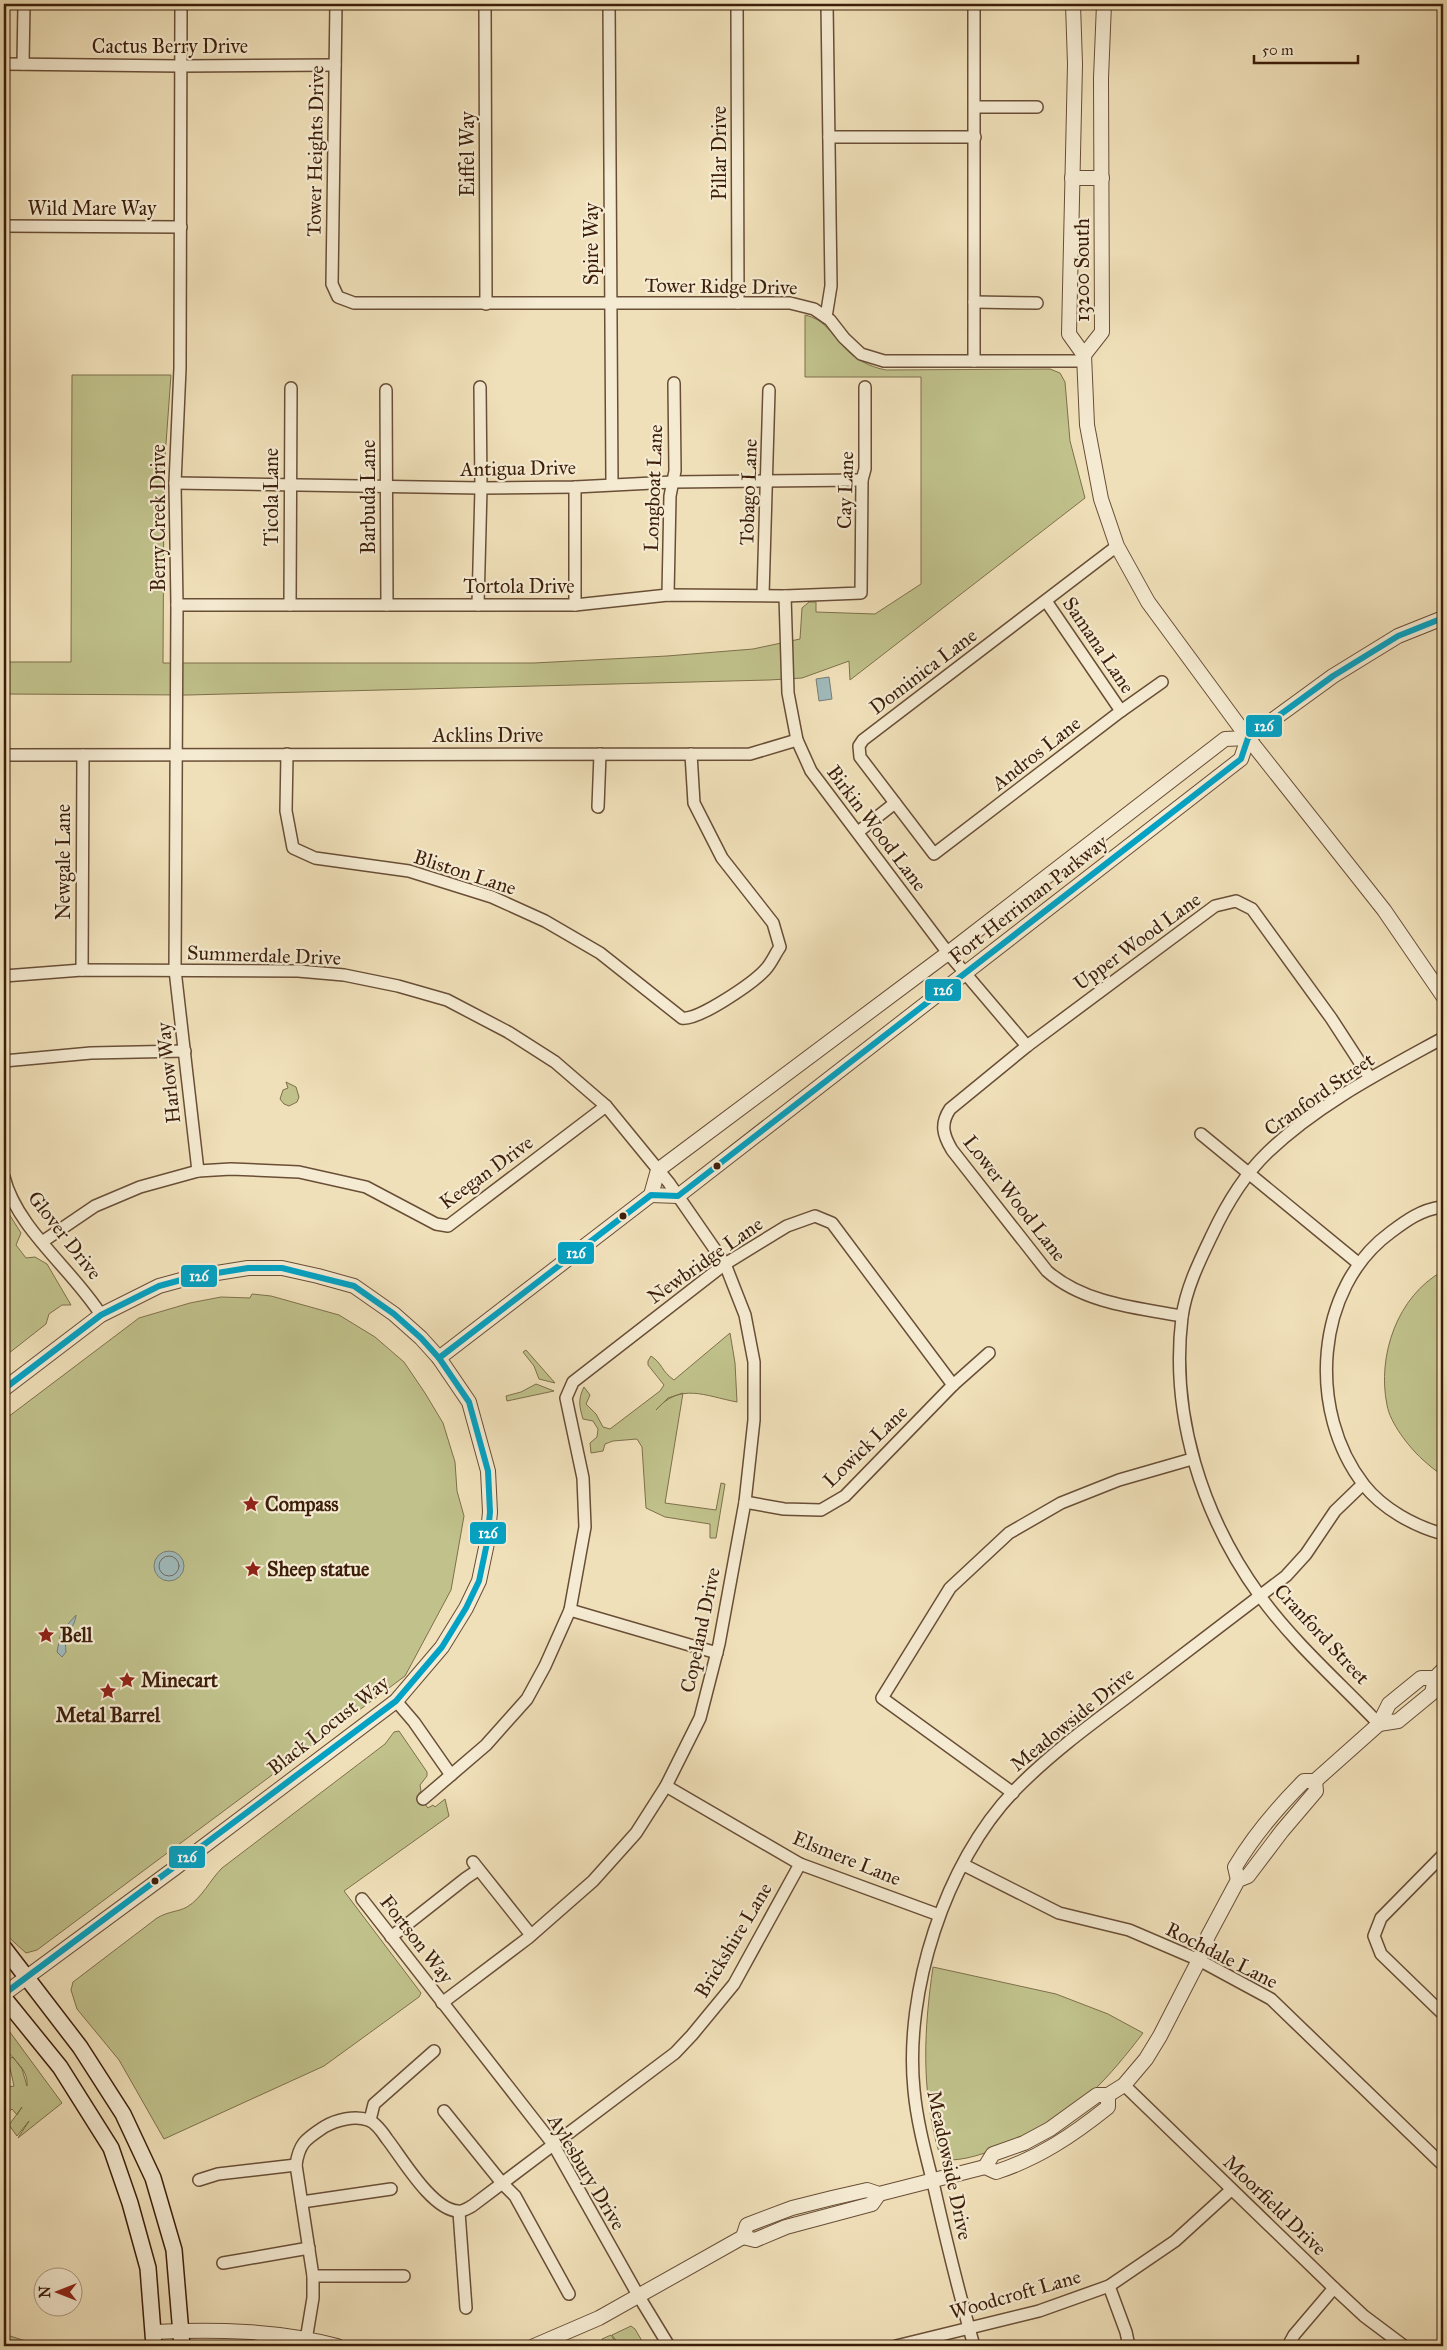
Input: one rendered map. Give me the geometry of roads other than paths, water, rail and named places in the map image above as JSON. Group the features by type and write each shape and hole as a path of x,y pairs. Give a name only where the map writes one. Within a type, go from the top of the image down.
{"main road":[{"path":"4,1948 80,2047 123,2114 153,2178 174,2250 182,2346"},
{"path":"4,1998 60,2067 111,2148 130,2203 148,2268 154,2339"}],"street":[{"path":"23,64 24,4"},
{"name":"Berry Creek Drive","path":"175,970 177,606 175,483 180,368 181,4"},
{"name":"Tower Heights Drive","path":"336,4 332,284 338,297"},
{"name":"Eiffel Way","path":"485,4 486,304"},
{"name":"Spire Way","path":"609,4 612,483"},
{"name":"Pillar Drive","path":"737,4 738,303"},
{"path":"826,317 831,286 827,4"},
{"path":"974,4 974,361"},
{"name":"13200 South","path":"1073,4 1074,64 1069,334 1084,358 1102,332 1101,78 1104,4"},
{"name":"Cactus Berry Drive","path":"4,64 335,65"},
{"path":"975,107 1037,107"},
{"path":"829,137 975,137"},
{"path":"1072,178 1102,178"},
{"name":"Wild Mare Way","path":"4,226 181,227"},
{"name":"Tower Ridge Drive","path":"338,297 354,303 790,304 814,309 826,317 861,354 884,361 1084,358"},
{"path":"974,302 1037,303"},
{"path":"1084,358 1087,425 1101,499 1117,546 1148,602 1248,738 1384,910 1443,996"},
{"name":"Longboat Lane","path":"668,595 670,496 675,471 674,383"},
{"path":"478,606 481,488 480,387"},
{"name":"Cay Lane","path":"861,593 862,480 865,469 865,387"},
{"name":"Ticola Lane","path":"290,388 290,606"},
{"name":"Barbuda Lane","path":"386,390 387,605"},
{"name":"Tobago Lane","path":"763,595 769,390"},
{"name":"Antigua Drive","path":"175,483 481,488 575,487 612,483 862,480"},
{"path":"575,487 575,606"},
{"name":"Dominica Lane","path":"934,854 860,757 859,746 863,740 1117,546"},
{"name":"Tortola Drive","path":"177,606 575,606 668,595 785,596 861,593"},
{"name":"Birkin Wood Lane","path":"785,596 788,693 797,740 811,771 948,953 1027,1046"},
{"name":"Samana Lane","path":"1046,600 1121,712"},
{"name":"Fort Herriman Parkway","path":"678,1196 1240,759 1248,738 1333,676 1398,636 1443,618"},
{"name":"Andros Lane","path":"934,854 1162,682"},
{"name":"Fort Herriman Parkway","path":"658,1170 948,953 1225,739 1248,738"},
{"name":"Acklins Drive","path":"4,755 750,754 797,740"},
{"name":"Bliston Lane","path":"287,754 286,811 293,848 315,858 409,871 492,897 545,921 600,952 682,1018 688,1020 706,1012 765,970 780,947 773,923 722,858 694,803 691,754"},
{"path":"598,807 600,754"},
{"name":"Newgale Lane","path":"82,970 83,755"},
{"path":"858,832 895,803"},
{"name":"Upper Wood Lane","path":"943,1127 945,1117 950,1108 1027,1046 1215,906 1236,901 1252,909 1331,1018 1370,1078"},
{"name":"Summerdale Drive","path":"4,976 82,970 298,971 344,975 398,986 447,1000 508,1032 555,1062 606,1106 669,1183"},
{"name":"Harlow Way","path":"175,970 198,1171"},
{"name":"Cranford Street","path":"1379,1724 1290,1632 1260,1596 1218,1528 1192,1459 1180,1388 1182,1316 1196,1269 1220,1216 1248,1172 1269,1151 1310,1118 1370,1078 1443,1038"},
{"path":"4,1061 91,1053 185,1051"},
{"name":"Keegan Drive","path":"42,1242 95,1206 140,1187 198,1171 231,1169 299,1172 366,1187 436,1224 448,1226 606,1106"},
{"name":"Lower Wood Lane","path":"943,1127 945,1137 952,1150 1047,1271 1060,1282 1092,1297 1182,1316"},
{"path":"1201,1134 1358,1263"},
{"path":"4,1389 101,1315 159,1286 192,1277 248,1268 282,1268 354,1286 394,1314 421,1338 439,1358 651,1195 658,1170"},
{"name":"Glover Drive","path":"4,1177 8,1193 42,1242 92,1300 101,1315"},
{"name":"Copeland Drive","path":"442,2002 532,1935 593,1881 636,1833 666,1786 700,1718 716,1653 745,1502 754,1420 754,1362 745,1315 725,1264 669,1183"},
{"path":"651,1195 678,1196"},
{"path":"1441,1207 1427,1209 1412,1218 1387,1235 1358,1263 1342,1294 1336,1313 1326,1370 1330,1408 1336,1432 1363,1484 1404,1519 1443,1534"},
{"name":"Newbridge Lane","path":"570,1610 585,1527 583,1478 566,1398 573,1382 725,1264 787,1226 815,1216 832,1223 953,1385"},
{"name":"Lowick Lane","path":"745,1502 784,1510 821,1510 845,1496 953,1385 988,1353"},
{"name":"Black Locust Way","path":"4,1994 175,1868 396,1700 442,1647 466,1608 479,1580 487,1543 490,1512 488,1471 469,1402 439,1358"},
{"path":"1013,1792 882,1698 950,1588 1009,1533 1061,1503 1110,1483 1192,1459"},
{"name":"Meadowside Drive","path":"974,2346 923,2148 913,2089 913,2022 925,1963 939,1915 977,1839 1013,1792 1058,1750 1260,1596 1299,1563 1335,1511 1363,1484"},
{"path":"423,1799 486,1745 527,1699 545,1666 570,1610 716,1653"},
{"path":"1379,1724 1398,1721 1432,1693 1439,1674"},
{"path":"534,2346 599,2318 742,2237 755,2240 786,2228 872,2204 879,2194 932,2180 985,2168 996,2172 1024,2163 1052,2148 1108,2107 1108,2095 1124,2085 1146,2059 1160,2036 1199,1960 1208,1936 1238,1880 1248,1876 1282,1831 1316,1791 1314,1781 1379,1724 1389,1704 1420,1678 1439,1674"},
{"path":"396,1700 414,1722 450,1775"},
{"name":"Elsmere Lane","path":"666,1786 800,1864 939,1915"},
{"path":"1442,1859 1381,1918 1374,1936 1382,1954 1443,2014"},
{"name":"Brickshire Lane","path":"459,2212 472,2206 675,2052 692,2035 734,1984 800,1864"},
{"name":"Rochdale Lane","path":"964,1865 1059,1913 1129,1930 1199,1960 1271,1999 1443,2165"},
{"path":"391,1937 466,1878 476,1866 532,1935"},
{"name":"Fortson Way","path":"362,1899 442,2002"},
{"name":"Aylesbury Drive","path":"442,2002 553,2144 669,2346"},
{"path":"370,2120 374,2104 434,2051"},
{"name":"Moorfield Drive","path":"1124,2085 1364,2316 1404,2346"},
{"path":"444,2111 502,2183 515,2196 569,2294"},
{"path":"306,2342 313,2298 313,2276 296,2165 298,2150 304,2140 326,2126 354,2118 370,2120 382,2132 418,2181 442,2207 459,2212 466,2308"},
{"path":"200,2180 218,2174 296,2165"},
{"path":"302,2202 392,2189"},
{"name":"Woodcroft Lane","path":"896,2346 1039,2311 1109,2286 1175,2241 1231,2190"},
{"path":"223,2263 309,2248"},
{"path":"313,2276 404,2276"},
{"path":"1109,2286 1126,2332 1129,2346"},
{"path":"1288,2346 1294,2335 1334,2288"},
{"path":"154,2339 181,2330 265,2332 306,2342 337,2346"}],"water":[{"path":"829,677 832,699 819,701 816,679"},
{"path":"169,1551 180,1555 184,1566 180,1577 169,1581 158,1577 154,1566 158,1555"},
{"path":"76,1615 75,1621 67,1634 66,1652 62,1657 57,1652 61,1632"}],"place":[{"name":"Compass","path":"251,1504"},
{"name":"Sheep statue","path":"253,1569"},
{"name":"Bell","path":"46,1635"},
{"name":"Minecart","path":"127,1680"},
{"name":"Metal Barrel","path":"108,1691"}]}
